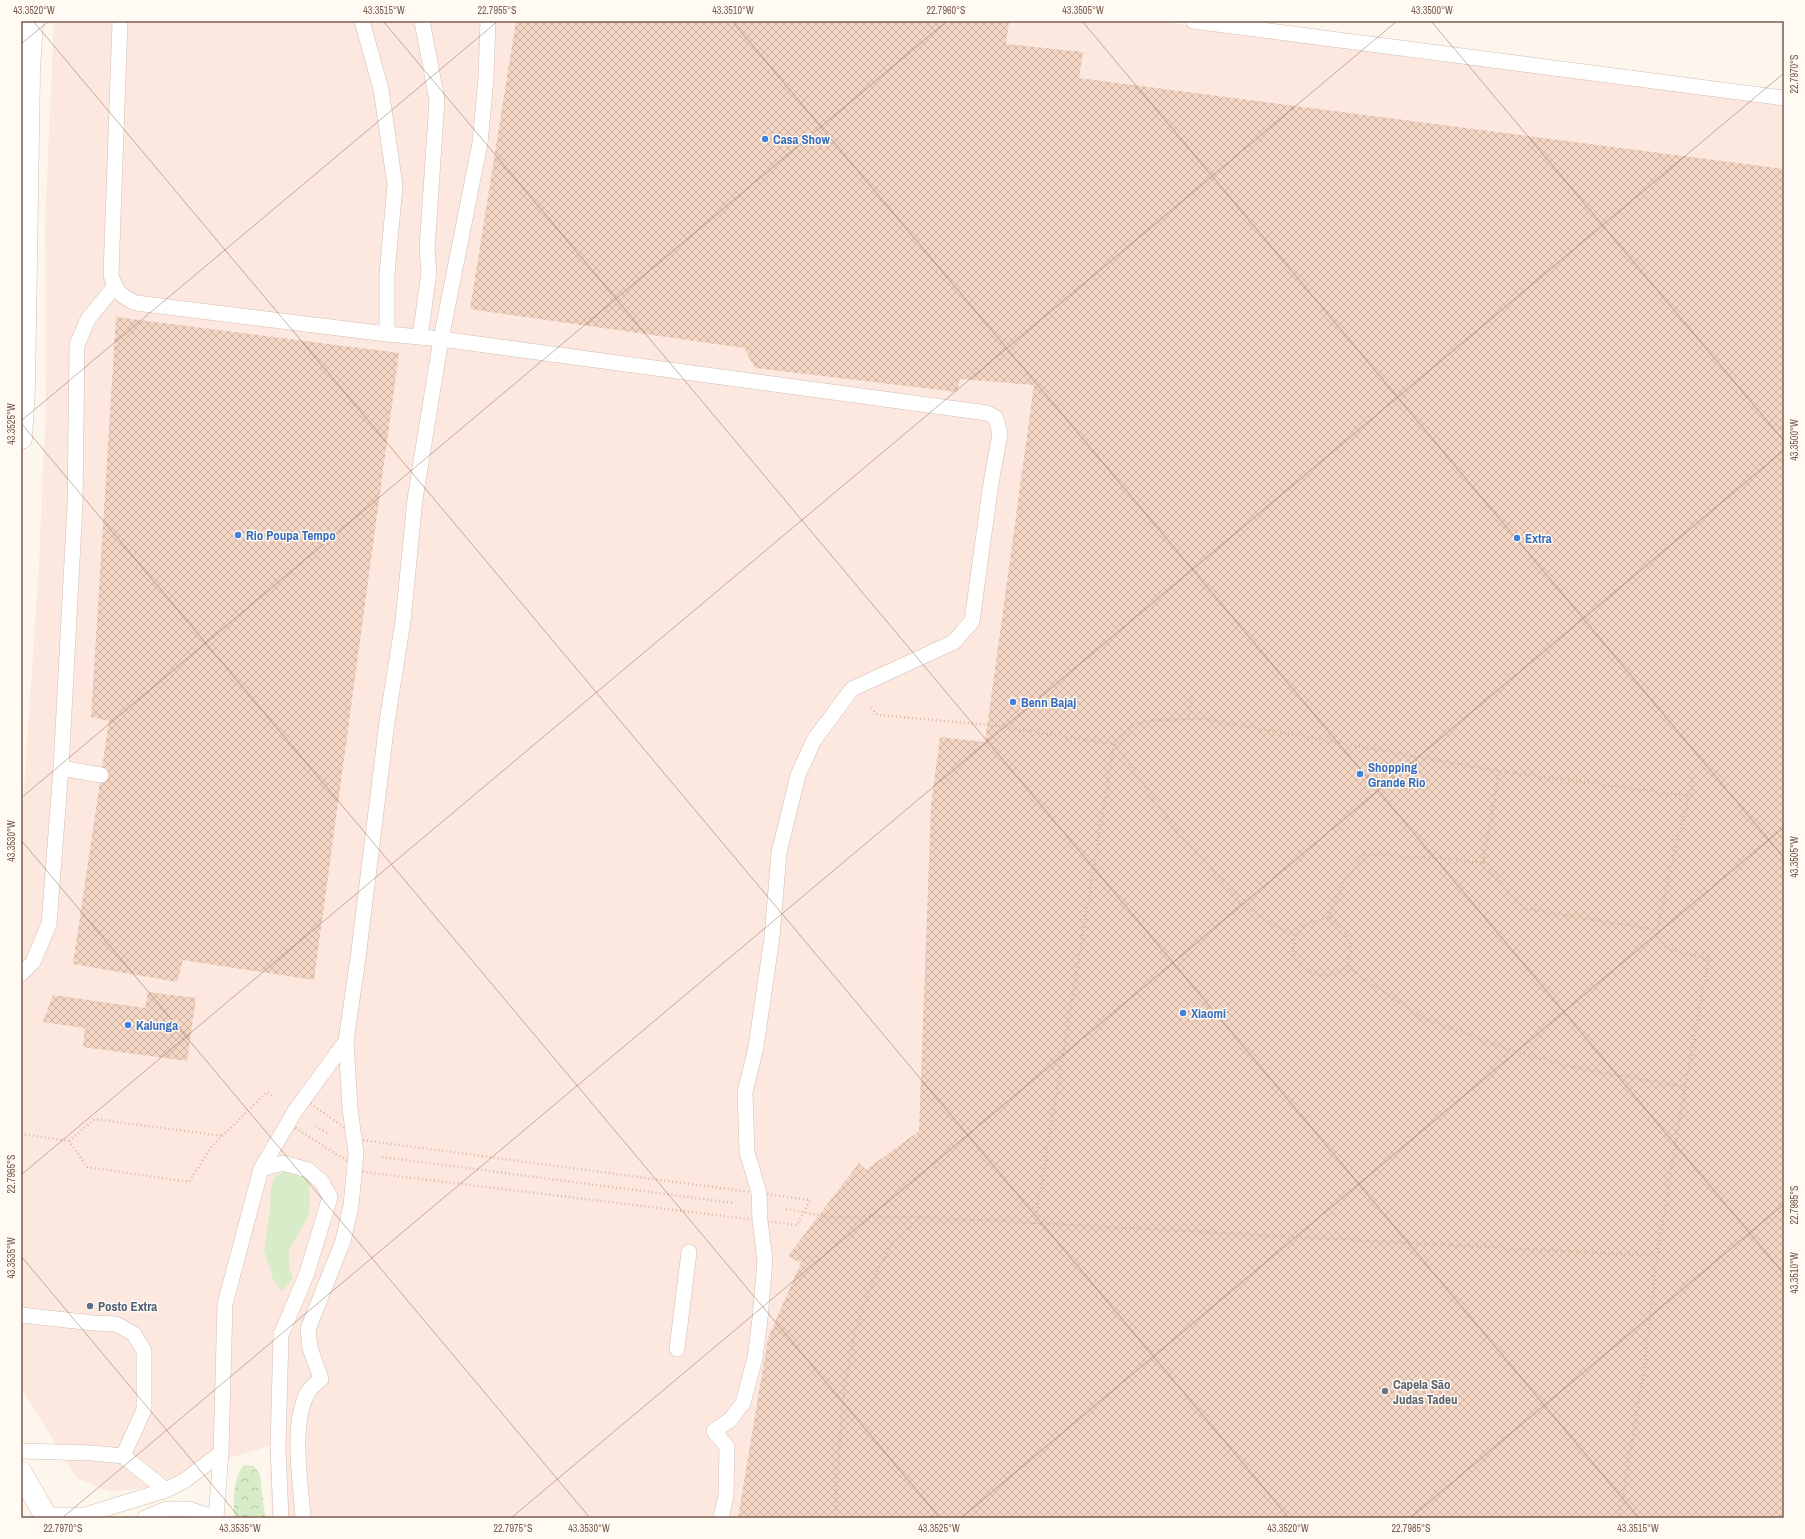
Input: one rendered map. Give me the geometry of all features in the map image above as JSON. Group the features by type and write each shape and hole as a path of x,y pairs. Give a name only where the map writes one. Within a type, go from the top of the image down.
{"main road":[{"path":"21,438 24,388 23,308 29,78 32,21"},
{"path":"21,1473 46,1517"}],"lane":[{"path":"120,21 111,275 115,286 123,297 136,303 387,334 441,339 987,413 996,418 1000,434 991,483 972,620 954,642 852,689 814,740 798,775 779,853 771,945 756,1047 745,1092 747,1152 759,1200 765,1260 755,1358 743,1403 730,1420 714,1431 727,1447 726,1496 721,1518"},
{"path":"362,21 381,89 395,185 387,275 387,334"},
{"path":"420,337 429,272 427,249 438,100 422,21"},
{"path":"303,1518 297,1446 302,1406 309,1391 321,1379 310,1348 308,1329 343,1240 351,1206 356,1160 350,1109 346,1041 358,958 387,722 403,621 415,499 441,339 480,143 486,78 488,21"},
{"path":"1193,21 1784,98"},
{"path":"21,974 33,962 49,924 61,768 75,505 77,344 88,318 115,286"},
{"path":"61,768 101,775"},
{"path":"145,1518 167,1508 189,1509 216,1518 221,1453 225,1304 261,1169 295,1112 346,1041"},
{"path":"261,1169 283,1163 308,1170 322,1182 330,1197 307,1273 281,1335 278,1447 281,1518"},
{"path":"677,1349 689,1252"},
{"path":"21,1315 116,1324 134,1334 144,1351 144,1410 123,1456"},
{"path":"21,1451 92,1453 123,1456 166,1490"},
{"path":"46,1517 85,1515 166,1490 184,1481 221,1453"}],"path":[{"path":"852,689 878,715 988,725 1115,744 1172,825 1247,909 1283,930 1295,935"},
{"path":"1189,719 1192,697"},
{"path":"1035,1224 1115,744 1134,724 1153,720 1212,720 1499,771 1690,796"},
{"path":"1484,863 1499,771"},
{"path":"1619,1518 1645,1365 1658,1256 1685,1087 1709,959 1666,948 1658,939 1657,930 1677,840 1690,796 1694,772"},
{"path":"1329,917 1342,885 1364,855 1428,857 1484,863 1522,908 1657,930"},
{"path":"1329,917 1346,932 1351,944 1351,955 1342,970 1323,977 1310,972 1296,960 1293,952 1295,935 1305,924 1329,917"},
{"path":"1346,965 1361,977 1425,1019 1432,1022 1517,1052 1581,1070 1685,1087"},
{"path":"21,1134 69,1141 87,1167 189,1182 212,1146 267,1092 278,1100"},
{"path":"295,1112 354,1135 362,1140 759,1200 830,1217 920,1217 1658,1256"},
{"path":"295,1112 356,1160 759,1200 810,1200 797,1225 364,1172 356,1160 314,1124"},
{"path":"69,1141 95,1119 223,1136"},
{"path":"834,1518 844,1398 854,1336 876,1273 892,1244 920,1217"}],"shaded area":[{"path":"54,21 1156,21 1784,105 1784,1518 272,1518 269,1446 179,1474 151,1487 110,1492 77,1478 21,1388 21,831 39,566 46,401 45,225"}],"green space":[{"path":"285,1171 302,1175 309,1182 310,1204 309,1215 289,1250 289,1267 293,1278 282,1292 273,1279 264,1250 270,1210 271,1188 275,1177"},
{"path":"244,1465 254,1466 260,1475 265,1518 234,1518 234,1497 237,1477"}],"building":[{"name":"Shopping Grande Rio","path":"516,21 1009,21 1006,44 1083,52 1079,78 1784,169 1784,1518 738,1518 768,1338 801,1263 788,1256 859,1163 866,1170 919,1131 931,806 940,737 985,742 1034,385 960,379 957,392 755,368 744,348 470,309"},
{"name":"Rio Poupa Tempo","path":"116,317 399,353 314,980 183,960 177,982 73,964 109,721 91,717"},
{"name":"Kalunga","path":"148,992 196,998 187,1061 83,1047 85,1028 43,1022 53,995 145,1008"}],"place":[{"name":"Casa Show","path":"765,139"},
{"name":"Rio Poupa Tempo","path":"238,535"},
{"name":"Extra","path":"1517,538"},
{"name":"Benn Bajaj","path":"1013,702"},
{"name":"Shopping Grande Rio","path":"1360,774"},
{"name":"Xiaomi","path":"1183,1013"},
{"name":"Kalunga","path":"128,1025"},
{"name":"Posto Extra","path":"90,1306"},
{"name":"Capela São Judas Tadeu","path":"1385,1391"}]}
